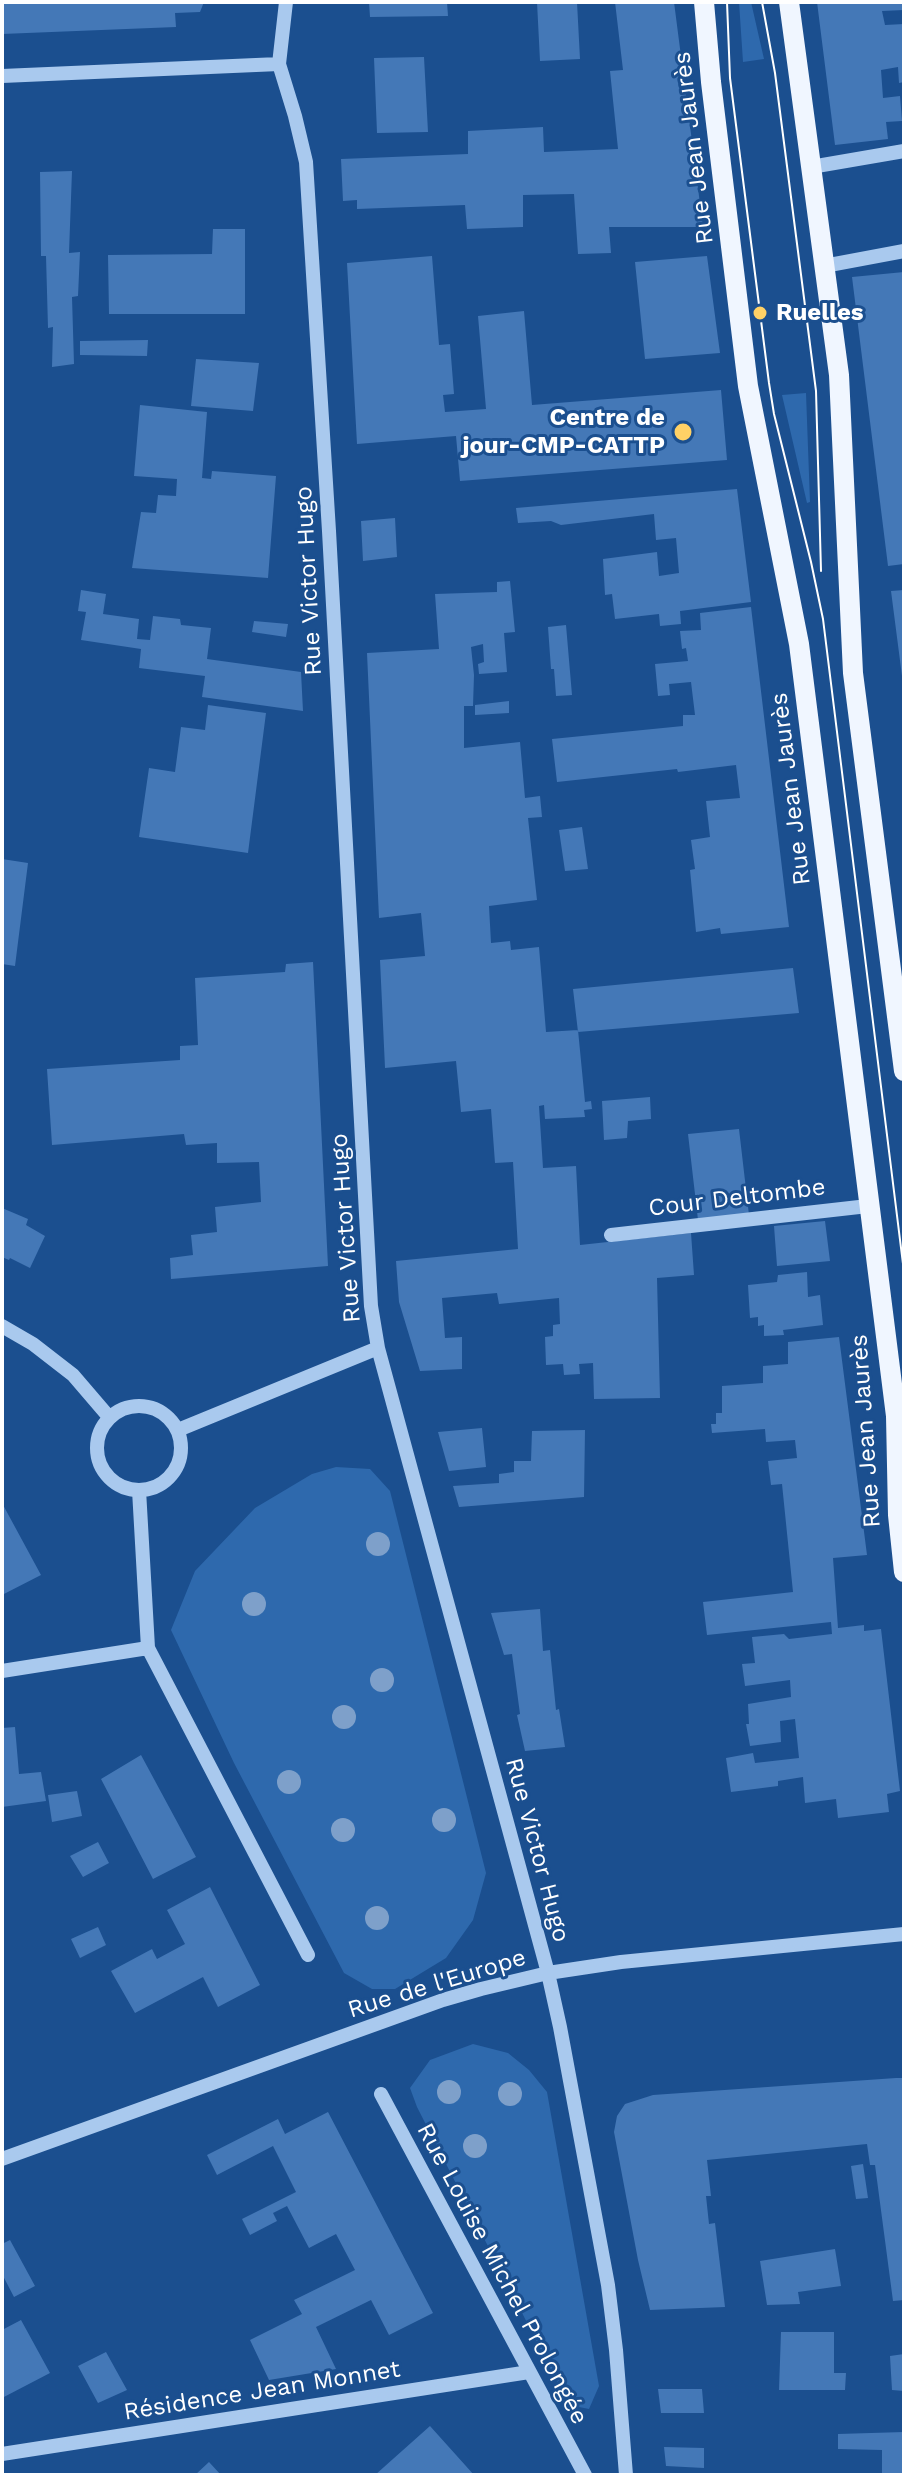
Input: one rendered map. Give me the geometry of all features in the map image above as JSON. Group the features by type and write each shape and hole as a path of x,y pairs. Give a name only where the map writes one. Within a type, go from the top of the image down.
{"main road":[{"name":"Rue Jean Jaurès","path":"704,2 748,386 799,644 896,1416 898,1515 904,1572"},
{"path":"789,2 839,375 853,673 904,1071"}],"street":[{"name":"Rue Victor Hugo","path":"286,2 279,64 306,162 371,1306 378,1348 560,2027 608,2285 626,2475"},
{"path":"2,76 279,64"},
{"path":"811,167 904,151"},
{"path":"824,266 904,251"},
{"name":"Cour Deltombe","path":"611,1235 868,1206"},
{"path":"2,1326 33,1344 73,1375 109,1417"},
{"path":"178,1430 378,1348"},
{"path":"147,1405 170,1418 178,1430 182,1444 181,1458 175,1471 153,1488 124,1488 112,1481 97,1457 96,1443 101,1429 109,1417 120,1409 147,1405"},
{"path":"139,1490 148,1648 308,1955"},
{"path":"2,1671 148,1648"},
{"name":"Rue de l'Europe","path":"2,2159 443,2000 548,1973 621,1962 904,1934"},
{"name":"Rue Louise Michel Prolongée","path":"381,2094 585,2475"},
{"name":"Résidence Jean Monnet","path":"2,2454 529,2372"}],"shaded area":[{"path":"739,2 751,2 764,59 743,62"},
{"path":"806,393 810,502 807,503 782,395"},
{"path":"336,1467 370,1469 390,1491 486,1873 473,1920 446,1958 395,1989 372,1989 344,1973 234,1763 171,1630 195,1571 255,1508 312,1474"},
{"path":"473,2044 508,2053 529,2070 547,2092 599,2386 589,2409 569,2405 410,2088 430,2060"}],"building":[{"path":"2,2 204,2 200,12 175,13 176,27 2,34"},
{"path":"369,2 447,2 448,16 370,17"},
{"path":"537,2 577,2 580,59 540,61"},
{"path":"615,2 674,2 703,227 609,227 611,253 578,254 574,194 523,195 523,227 467,229 465,205 357,209 357,200 343,201 341,159 468,154 468,131 543,127 544,152 618,149 610,71 623,70"},
{"path":"817,2 904,2 904,10 882,11 885,25 904,24 904,82 899,83 898,67 881,70 883,98 900,96 902,121 886,122 888,139 835,145"},
{"path":"424,57 428,132 377,133 374,58"},
{"path":"72,171 69,253 80,252 78,296 72,297 74,364 52,367 53,327 48,328 46,256 41,256 40,172"},
{"path":"213,229 245,229 245,314 109,314 108,255 212,254"},
{"path":"432,256 439,345 450,344 454,394 443,395 445,412 486,409 478,316 524,311 532,405 721,390 727,460 460,481 456,436 357,444 347,263"},
{"path":"707,256 720,353 645,359 635,262"},
{"path":"904,272 904,564 888,566 852,277"},
{"path":"148,340 147,356 80,355 80,341"},
{"path":"196,359 259,363 253,411 191,406"},
{"path":"140,405 207,412 202,478 211,479 212,471 276,476 268,578 132,568 141,512 156,513 158,495 176,496 177,479 134,476"},
{"path":"737,489 751,602 680,611 681,624 660,626 659,614 615,619 612,594 605,595 603,559 657,552 659,576 679,573 676,538 656,540 654,514 561,525 551,521 518,523 516,508"},
{"path":"395,518 397,557 363,561 361,521"},
{"path":"510,581 515,632 504,633 507,672 479,674 478,664 484,662 483,644 471,647 473,706 464,706 464,748 520,742 525,798 540,796 542,817 528,818 537,900 489,906 491,943 510,941 511,950 539,947 546,1032 578,1030 585,1102 591,1101 592,1109 584,1110 585,1117 545,1119 544,1105 539,1106 543,1168 576,1166 580,1245 691,1233 694,1275 657,1278 660,1398 594,1399 593,1363 579,1364 580,1374 564,1375 563,1364 546,1365 545,1337 553,1336 553,1325 560,1324 559,1298 499,1304 497,1293 442,1298 445,1338 462,1337 462,1369 420,1371 399,1302 396,1261 518,1249 513,1162 495,1163 491,1109 461,1112 456,1061 385,1068 380,960 425,956 421,913 379,918 367,653 439,649 435,594 497,592 497,582"},
{"path":"81,590 106,594 103,614 139,619 137,639 150,640 153,616 180,619 181,625 211,628 207,659 301,672 303,711 202,697 205,676 139,668 141,649 81,640 86,612 78,611"},
{"path":"904,590 904,676 902,676 891,591"},
{"path":"751,607 789,927 721,934 720,928 696,932 690,870 695,869 691,840 710,837 706,801 740,798 736,765 557,782 552,739 683,726 683,715 695,715 691,682 669,684 670,695 658,696 655,664 688,661 686,648 682,649 680,631 701,630 700,613"},
{"path":"254,621 288,624 286,637 252,632"},
{"path":"566,625 572,695 556,696 548,627"},
{"path":"509,701 509,713 475,715 475,705"},
{"path":"208,705 266,713 248,853 139,837 149,768 175,772 181,727 205,730"},
{"path":"582,827 588,869 565,871 559,830"},
{"path":"2,859 28,863 15,966 2,964"},
{"path":"313,962 328,1266 171,1279 170,1258 193,1255 191,1235 217,1232 215,1207 261,1202 259,1162 217,1163 217,1143 186,1145 184,1134 52,1145 47,1069 180,1060 180,1046 198,1045 195,978 285,972 286,964"},
{"path":"793,968 799,1013 578,1032 573,989"},
{"path":"650,1097 651,1119 628,1121 627,1138 604,1140 602,1101"},
{"path":"739,1129 749,1215 698,1220 688,1134"},
{"path":"2,1208 28,1219 26,1225 45,1236 30,1268 2,1257"},
{"path":"825,1221 830,1261 777,1266 774,1226"},
{"path":"807,1272 808,1297 820,1295 823,1325 783,1330 784,1335 764,1336 764,1325 758,1326 758,1317 750,1318 748,1285 777,1282 778,1275"},
{"path":"839,1337 867,1555 833,1558 838,1628 864,1625 864,1631 881,1629 900,1791 887,1794 889,1812 838,1818 836,1799 805,1803 803,1777 778,1781 778,1786 731,1792 726,1758 753,1753 755,1763 799,1758 795,1719 780,1721 781,1742 750,1746 746,1724 749,1724 748,1704 791,1697 790,1680 745,1686 742,1664 755,1663 752,1637 784,1634 789,1639 832,1634 831,1622 707,1635 703,1602 793,1592 782,1484 771,1485 768,1461 797,1458 795,1440 766,1442 765,1429 712,1433 711,1424 716,1424 716,1413 722,1413 722,1386 763,1383 763,1366 788,1364 788,1342"},
{"path":"482,1428 486,1467 449,1471 438,1432"},
{"path":"585,1430 584,1497 459,1507 453,1486 499,1483 499,1474 514,1472 514,1461 531,1461 532,1431"},
{"path":"2,1503 41,1575 2,1595"},
{"path":"540,1609 543,1651 550,1650 556,1710 559,1709 565,1747 525,1751 517,1715 520,1714 512,1654 504,1655 491,1613"},
{"path":"15,1727 19,1774 41,1772 46,1801 2,1807 2,1728"},
{"path":"141,1755 196,1857 153,1879 101,1779"},
{"path":"77,1791 82,1816 52,1822 48,1795"},
{"path":"98,1842 109,1863 83,1877 70,1856"},
{"path":"210,1887 260,1985 218,2007 203,1977 135,2013 111,1971 152,1949 157,1959 185,1944 167,1910"},
{"path":"98,1927 106,1945 80,1958 71,1939"},
{"path":"904,2078 904,2300 893,2301 875,2165 870,2165 867,2144 707,2160 711,2196 706,2196 709,2224 715,2223 725,2307 650,2310 614,2132 617,2116 625,2104 653,2095"},
{"path":"328,2112 433,2313 389,2335 371,2300 316,2327 336,2369 269,2380 250,2340 302,2314 294,2300 355,2270 336,2234 309,2248 287,2206 273,2213 277,2221 250,2235 242,2219 296,2192 273,2146 217,2175 207,2155 278,2119 285,2134"},
{"path":"863,2164 868,2198 856,2199 851,2166"},
{"path":"10,2240 35,2286 14,2297 2,2274 2,2244"},
{"path":"835,2249 841,2286 798,2292 800,2304 767,2305 760,2261"},
{"path":"21,2320 50,2373 2,2398 2,2330"},
{"path":"781,2332 834,2332 834,2373 846,2373 845,2390 779,2390"},
{"path":"106,2352 127,2390 98,2403 78,2366"},
{"path":"904,2354 904,2391 892,2390 890,2356"},
{"path":"658,2389 702,2389 704,2413 661,2413"},
{"path":"430,2426 474,2475 375,2475 384,2467"},
{"path":"904,2432 904,2475 882,2475 882,2450 838,2449 838,2434"},
{"path":"664,2447 704,2448 704,2468 666,2466"},
{"path":"209,2462 221,2475 195,2475"}],"tram line":[{"path":"727,2 730,78 769,383 823,619 904,1272"},
{"path":"762,2 775,73 816,391 821,571"}],"place":[{"name":"Ruelles","path":"760,313"},
{"name":"Centre de jour-CMP-CATTP","path":"683,432"}]}
